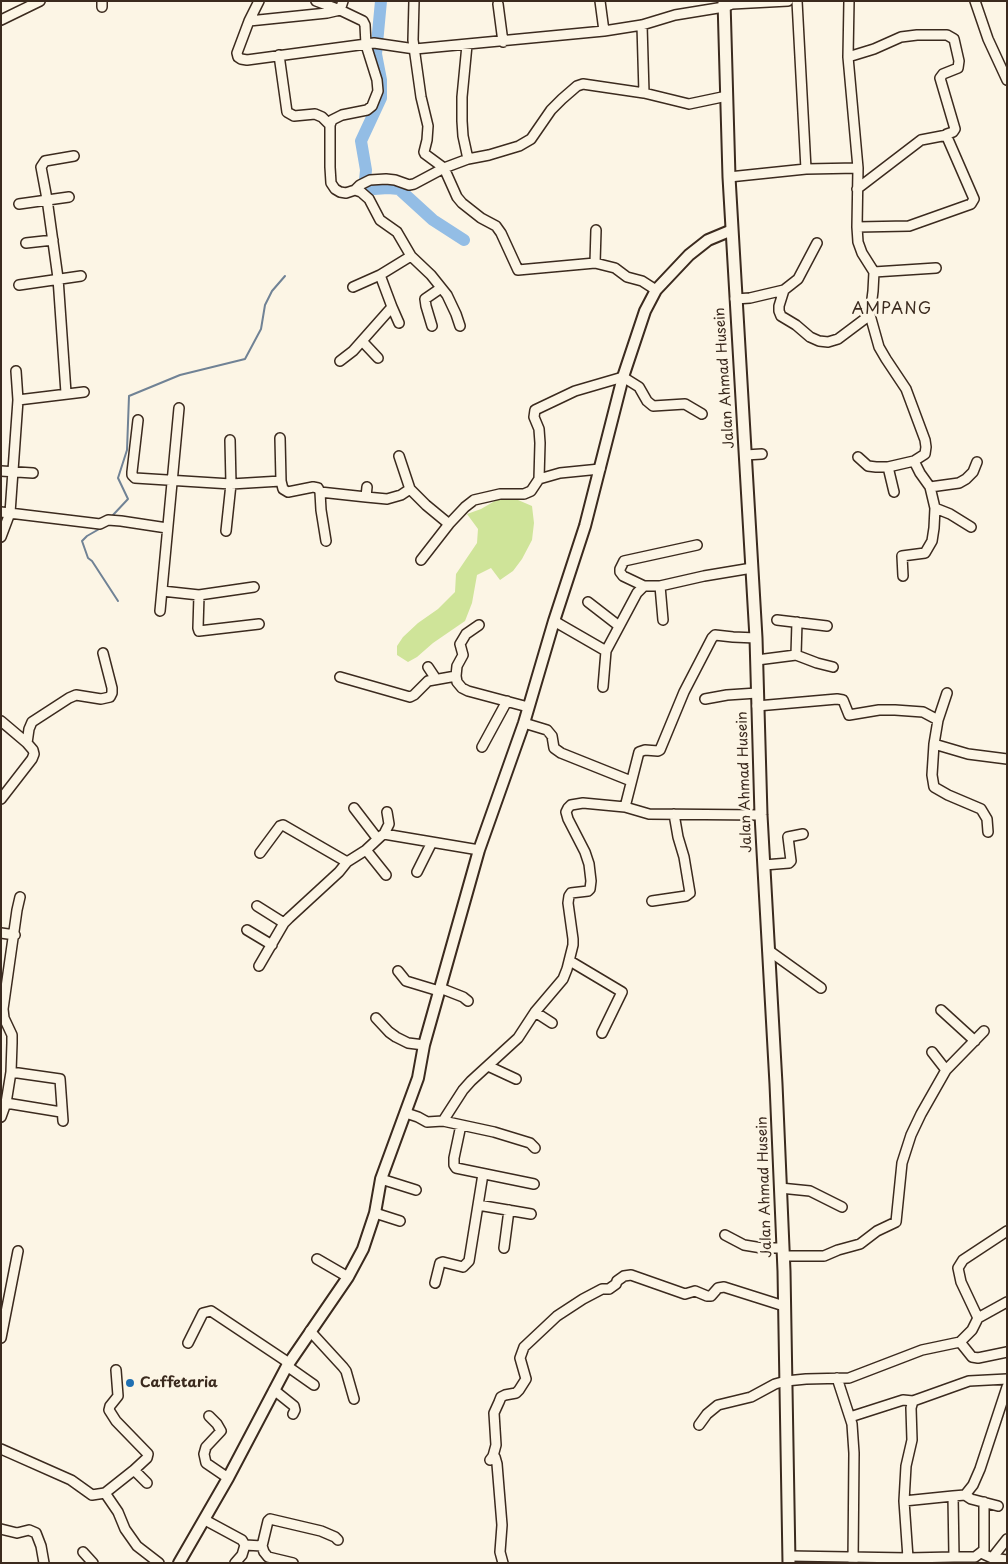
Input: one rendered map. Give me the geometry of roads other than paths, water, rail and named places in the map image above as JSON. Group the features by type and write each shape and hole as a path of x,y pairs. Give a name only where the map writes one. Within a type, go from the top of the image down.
{"main road":[{"name":"Jalan Ahmad Husein","path":"727,4 729,177 756,638 761,815 783,1252 789,1560"}],"street":[{"path":"1,20 40,1"},
{"path":"259,1 237,53 241,59 247,60 374,44 415,49 503,42 642,26 727,4 788,1"},
{"path":"316,1 342,6 363,21 374,44 378,91 372,106 367,110 335,118 330,125 331,182 335,189 340,192 346,193 370,180 395,180 409,185 468,159 489,156 519,146 529,141 551,110 577,86 588,84 644,93 689,104 727,96"},
{"path":"414,1 412,40 415,49 421,98 428,126 424,152 426,157 444,168 462,203 480,218 494,224 499,230 518,270 595,263 615,268 627,277 642,281 656,290"},
{"path":"600,1 604,31"},
{"path":"797,1 806,169"},
{"path":"849,1 848,57 858,168 857,227 860,248 874,272 870,315 879,347 906,389 926,447 925,454 914,461 888,467 868,466 858,457"},
{"path":"975,1 988,39 1007,80"},
{"path":"498,4 503,42"},
{"path":"249,21 327,13 342,6"},
{"path":"642,26 644,93"},
{"path":"848,57 900,38 926,35 951,36 956,43 959,64 956,70 943,74 940,78 955,128 953,132 921,140 857,189"},
{"path":"467,44 462,96 462,121 468,159"},
{"path":"279,55 287,112 294,116 315,114 322,117 330,125"},
{"path":"857,227 909,226 973,202 974,196 946,135"},
{"path":"66,393 58,278 47,199 41,171 42,163 45,161 74,156"},
{"path":"729,177 806,169 858,168"},
{"path":"358,187 369,199 380,220 397,232 411,256 431,275 441,288 452,305 460,326"},
{"path":"19,204 69,197"},
{"path":"595,263 596,230"},
{"path":"179,1563 228,1478 288,1364 348,1278 363,1249 375,1213 381,1179 418,1078 424,1045 479,850 524,723 585,526 624,377 645,311 656,290 689,254 708,240 732,230"},
{"path":"26,243 53,240"},
{"path":"736,299 750,298 784,290 798,279 817,243"},
{"path":"353,286 380,275 411,256"},
{"path":"874,272 936,268"},
{"path":"380,275 399,323"},
{"path":"19,284 81,276"},
{"path":"432,326 425,299 441,288"},
{"path":"784,290 779,306 781,316 814,340 828,342 838,339 870,315"},
{"path":"340,362 362,341 392,307"},
{"path":"362,341 378,358"},
{"path":"1,537 12,472 18,400 16,372"},
{"path":"422,560 449,524 474,500 500,494 528,493 533,489 539,479 540,443 534,417 535,410 575,391 624,377 635,383 647,401 653,406 685,404 702,414"},
{"path":"18,400 84,392"},
{"path":"160,611 179,408"},
{"path":"138,420 132,475 135,478 231,484 281,481"},
{"path":"280,438 281,481 285,491 316,487 320,492 326,541"},
{"path":"226,531 231,484 230,440"},
{"path":"745,455 762,454"},
{"path":"399,456 410,489 449,524"},
{"path":"903,576 902,556 925,553 932,541 934,528 935,508 930,487 914,461"},
{"path":"930,487 959,483 966,479 975,469 977,462"},
{"path":"888,467 894,492"},
{"path":"539,479 560,473 600,469"},
{"path":"1,471 33,473"},
{"path":"366,497 367,487"},
{"path":"320,492 387,499 401,495 410,489"},
{"path":"935,508 950,514 970,527"},
{"path":"6,513 100,524 108,520 120,521 167,528"},
{"path":"697,545 624,560 620,572 623,576 644,586 660,586 752,568"},
{"path":"603,687 606,651 637,593 644,586"},
{"path":"660,586 663,620"},
{"path":"162,591 199,595 254,587"},
{"path":"199,595 198,628 200,631 259,624"},
{"path":"588,602 619,626"},
{"path":"776,620 827,626"},
{"path":"554,622 606,651"},
{"path":"796,655 797,622"},
{"path":"479,625 462,639 460,647 463,655 457,666 457,682 468,691 528,707"},
{"path":"625,807 639,752 645,750 658,751 662,747 684,692 714,635 756,638"},
{"path":"27,743 32,722 69,698 76,695 101,699 110,697 112,688 103,653"},
{"path":"757,660 796,655 833,667"},
{"path":"428,667 436,679"},
{"path":"340,677 410,697 428,681 456,676"},
{"path":"705,699 757,693"},
{"path":"947,694 938,720 934,744 932,776 934,787 948,796 981,809 987,819 988,832"},
{"path":"757,706 838,699 843,700 849,715 879,710 905,710 923,712 938,720"},
{"path":"482,747 507,702"},
{"path":"1,721 33,750 32,759 1,799"},
{"path":"524,723 547,730 552,736 554,748 561,753 631,781"},
{"path":"934,744 968,754 1007,759"},
{"path":"443,1121 463,1090 518,1038 535,1012 563,979 570,961 574,939 568,903 569,896 589,890 591,881 585,852 568,819 567,810 571,805 583,803 625,807 649,814 761,815"},
{"path":"354,808 381,836 479,850"},
{"path":"260,966 284,923 340,872 347,862 366,850 381,836 389,824 387,812"},
{"path":"652,901 686,896 690,893 674,814"},
{"path":"260,853 280,826 283,825 347,862"},
{"path":"764,865 790,863 788,838 803,834"},
{"path":"417,872 432,842"},
{"path":"366,850 386,876"},
{"path":"1,1117 6,1103 12,1039 2,1009 20,897"},
{"path":"258,906 284,923"},
{"path":"247,930 272,944"},
{"path":"1,933 14,935"},
{"path":"768,950 821,988"},
{"path":"570,961 622,992 602,1032"},
{"path":"398,971 406,981 463,997 468,1001"},
{"path":"941,1010 975,1041"},
{"path":"535,1012 552,1023"},
{"path":"376,1018 396,1037 408,1043 424,1045"},
{"path":"724,1235 744,1245 783,1252 824,1256 860,1244 877,1231 896,1222 902,1163 911,1135 946,1070 984,1031"},
{"path":"932,1052 946,1070"},
{"path":"488,1066 516,1079"},
{"path":"6,1103 62,1116 61,1081 59,1078 10,1072"},
{"path":"406,1113 418,1116 427,1122 443,1121 494,1132 530,1143 535,1148"},
{"path":"461,1125 454,1165 459,1169 534,1184"},
{"path":"435,1284 440,1263 463,1267 469,1261 483,1174"},
{"path":"381,1179 416,1190"},
{"path":"780,1188 810,1191 842,1207"},
{"path":"478,1205 531,1214"},
{"path":"504,1248 509,1210"},
{"path":"375,1213 400,1220"},
{"path":"978,1318 961,1282 958,1268 962,1260 1007,1231"},
{"path":"1,1338 18,1251"},
{"path":"317,1259 348,1278"},
{"path":"503,1563 500,1552 502,1525 497,1464 495,1457 491,1458 496,1445 494,1413 501,1397 516,1392 524,1383 526,1376 520,1358 524,1347 558,1316 583,1299 602,1289 609,1289 616,1284 617,1280 624,1276 631,1275 684,1294 694,1291 711,1296 718,1288 724,1287 784,1306"},
{"path":"699,1425 718,1405 751,1397 775,1384 786,1381 849,1378 922,1350 960,1342 972,1330 978,1318 1007,1302"},
{"path":"188,1343 203,1313 211,1311 288,1364 314,1385"},
{"path":"310,1331 343,1367 354,1399"},
{"path":"960,1342 972,1357 978,1358 1007,1352"},
{"path":"1,1449 72,1480 92,1495 105,1493 134,1470 147,1458 148,1454 116,1421 110,1410 110,1406 118,1396 116,1370"},
{"path":"838,1378 852,1424 854,1453 853,1560"},
{"path":"850,1417 903,1400 913,1400 969,1381 1007,1379"},
{"path":"965,1495 973,1485 980,1469 1007,1386"},
{"path":"274,1390 294,1406 293,1414"},
{"path":"908,1558 904,1501 906,1466 912,1440 911,1408 913,1400"},
{"path":"209,1416 221,1431 206,1447 204,1454 206,1463 228,1478"},
{"path":"134,1470 147,1484"},
{"path":"105,1493 137,1546 159,1563"},
{"path":"904,1501 965,1495 971,1499 998,1506"},
{"path":"953,1496 954,1557"},
{"path":"789,1560 975,1557 984,1550 984,1502"},
{"path":"293,1563 268,1557 264,1552 262,1546 270,1519 320,1531 338,1540"},
{"path":"204,1520 242,1540 245,1545 242,1555 235,1563"},
{"path":"1,1529 17,1534 29,1530 36,1533 42,1546 44,1563"},
{"path":"992,1558 1007,1539"},
{"path":"245,1545 262,1546"},
{"path":"83,1552 93,1563"},
{"path":"981,1553 992,1558 1007,1560"}],"waterway":[{"path":"381,1 376,54 381,80 381,98 361,141 367,186 374,189 399,189 433,220 464,240"},
{"path":"113,515 128,499 118,478 127,450 129,396 180,375 245,359 261,329 265,305 272,291 285,276"},
{"path":"101,528 82,541 88,558 92,561 118,601"}],"place":[{"name":"Caffetaria","path":"130,1383"}],"district":[{"name":"AMPANG","path":"892,310"}]}
